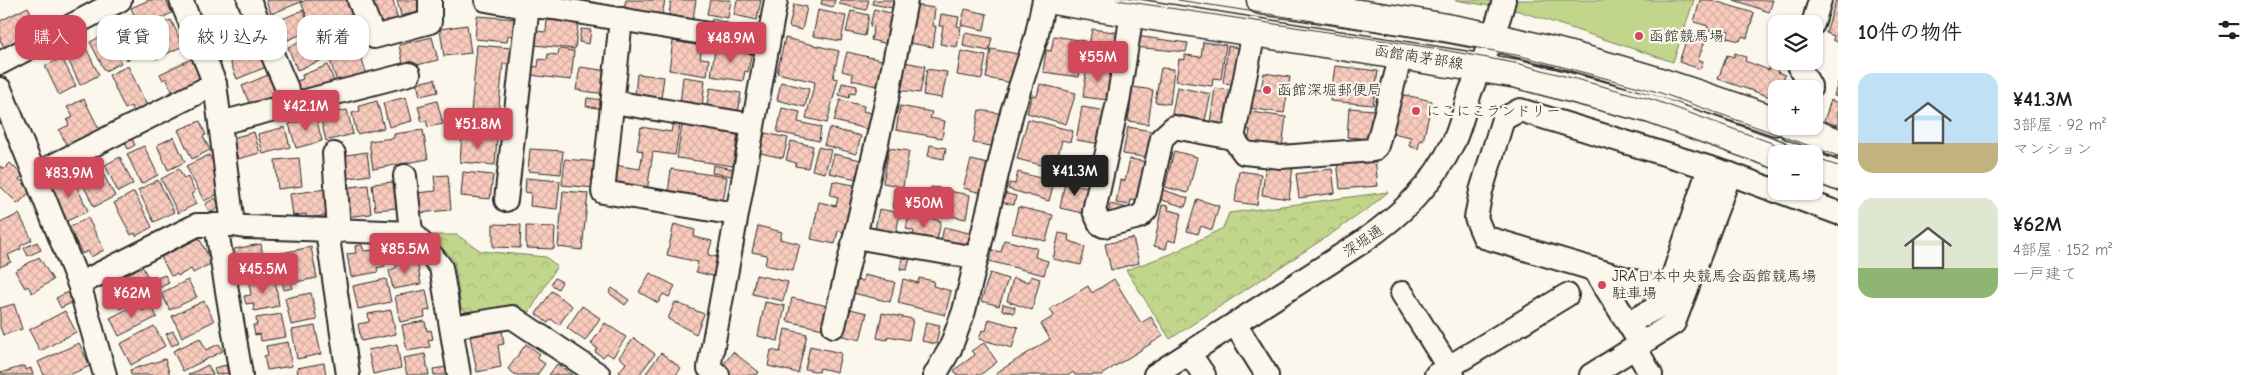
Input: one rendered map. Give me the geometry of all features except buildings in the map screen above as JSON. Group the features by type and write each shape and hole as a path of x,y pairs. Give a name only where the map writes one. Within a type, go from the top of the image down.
{"main road":[{"name":"函館南茅部線","path":"1052,0 1518,74 1651,109 1768,151"},
{"path":"1261,0 1437,26 1494,37 1654,79 1768,117"},
{"path":"1817,135 1838,143"},
{"path":"1823,170 1838,176"}],"street":[{"path":"0,63 120,0"},
{"path":"181,0 215,84 220,121 225,225 241,375"},
{"path":"249,0 294,105"},
{"path":"359,0 374,37 430,22 430,0"},
{"path":"486,0 515,5 555,4 621,19 768,44"},
{"path":"718,375 709,368 776,0"},
{"path":"834,326 887,99 906,0"},
{"path":"935,375 958,330 1012,112 1036,38 1044,0"},
{"name":"深堀通","path":"1154,375 1362,242 1389,223 1412,202 1442,165 1455,139 1494,37 1504,0"},
{"path":"1816,15 1820,0"},
{"path":"506,200 528,5"},
{"path":"1132,13 1118,102 1094,212 1100,224 1104,226 1142,215 1148,206 1162,138 1174,127 1233,138 1244,153 1281,157 1373,150 1376,146 1401,54"},
{"path":"621,19 603,192 736,214"},
{"path":"1233,138 1254,32"},
{"path":"220,121 232,120 294,105 409,74"},
{"path":"36,174 215,84"},
{"path":"0,89 79,284 105,375"},
{"path":"613,102 753,126"},
{"path":"1676,294 1484,237 1476,218 1481,191 1502,119 1520,110 1768,188"},
{"path":"334,154 333,231 348,375"},
{"path":"1591,375 1674,323 1676,294 1719,171"},
{"path":"406,176 411,232 441,268 459,375"},
{"path":"1802,200 1838,213"},
{"path":"79,284 197,224 333,231 411,232"},
{"path":"855,237 976,258"},
{"path":"1594,269 1628,324 1651,375"},
{"path":"1402,293 1446,373 1567,295"},
{"path":"1628,324 1660,306 1676,294"},
{"path":"452,327 512,317 599,375"},
{"path":"1235,324 1267,375"},
{"path":"1189,353 1204,375"}],"green space":[{"name":"函館競馬場","path":"1455,0 1694,0 1673,62 1519,11"},
{"path":"1388,192 1369,208 1331,234 1170,339 1126,270 1171,254 1223,228 1229,213"},
{"path":"429,235 457,235 481,251 546,257 557,266 529,313 515,304 470,314 461,308 454,260"}],"tram line":[{"path":"1117,0 1433,48 1520,64 1654,100 1777,145"},
{"path":"1178,0 1435,40 1521,56 1658,92 1838,156"},
{"path":"1823,161 1838,166"}],"place":[{"name":"函館競馬場","path":"1639,36"},
{"name":"函館深堀郵便局","path":"1267,90"},
{"name":"にこにこランドリー","path":"1416,111"},
{"name":"JRA日本中央競馬会函館競馬場 駐車場","path":"1602,285"}]}
